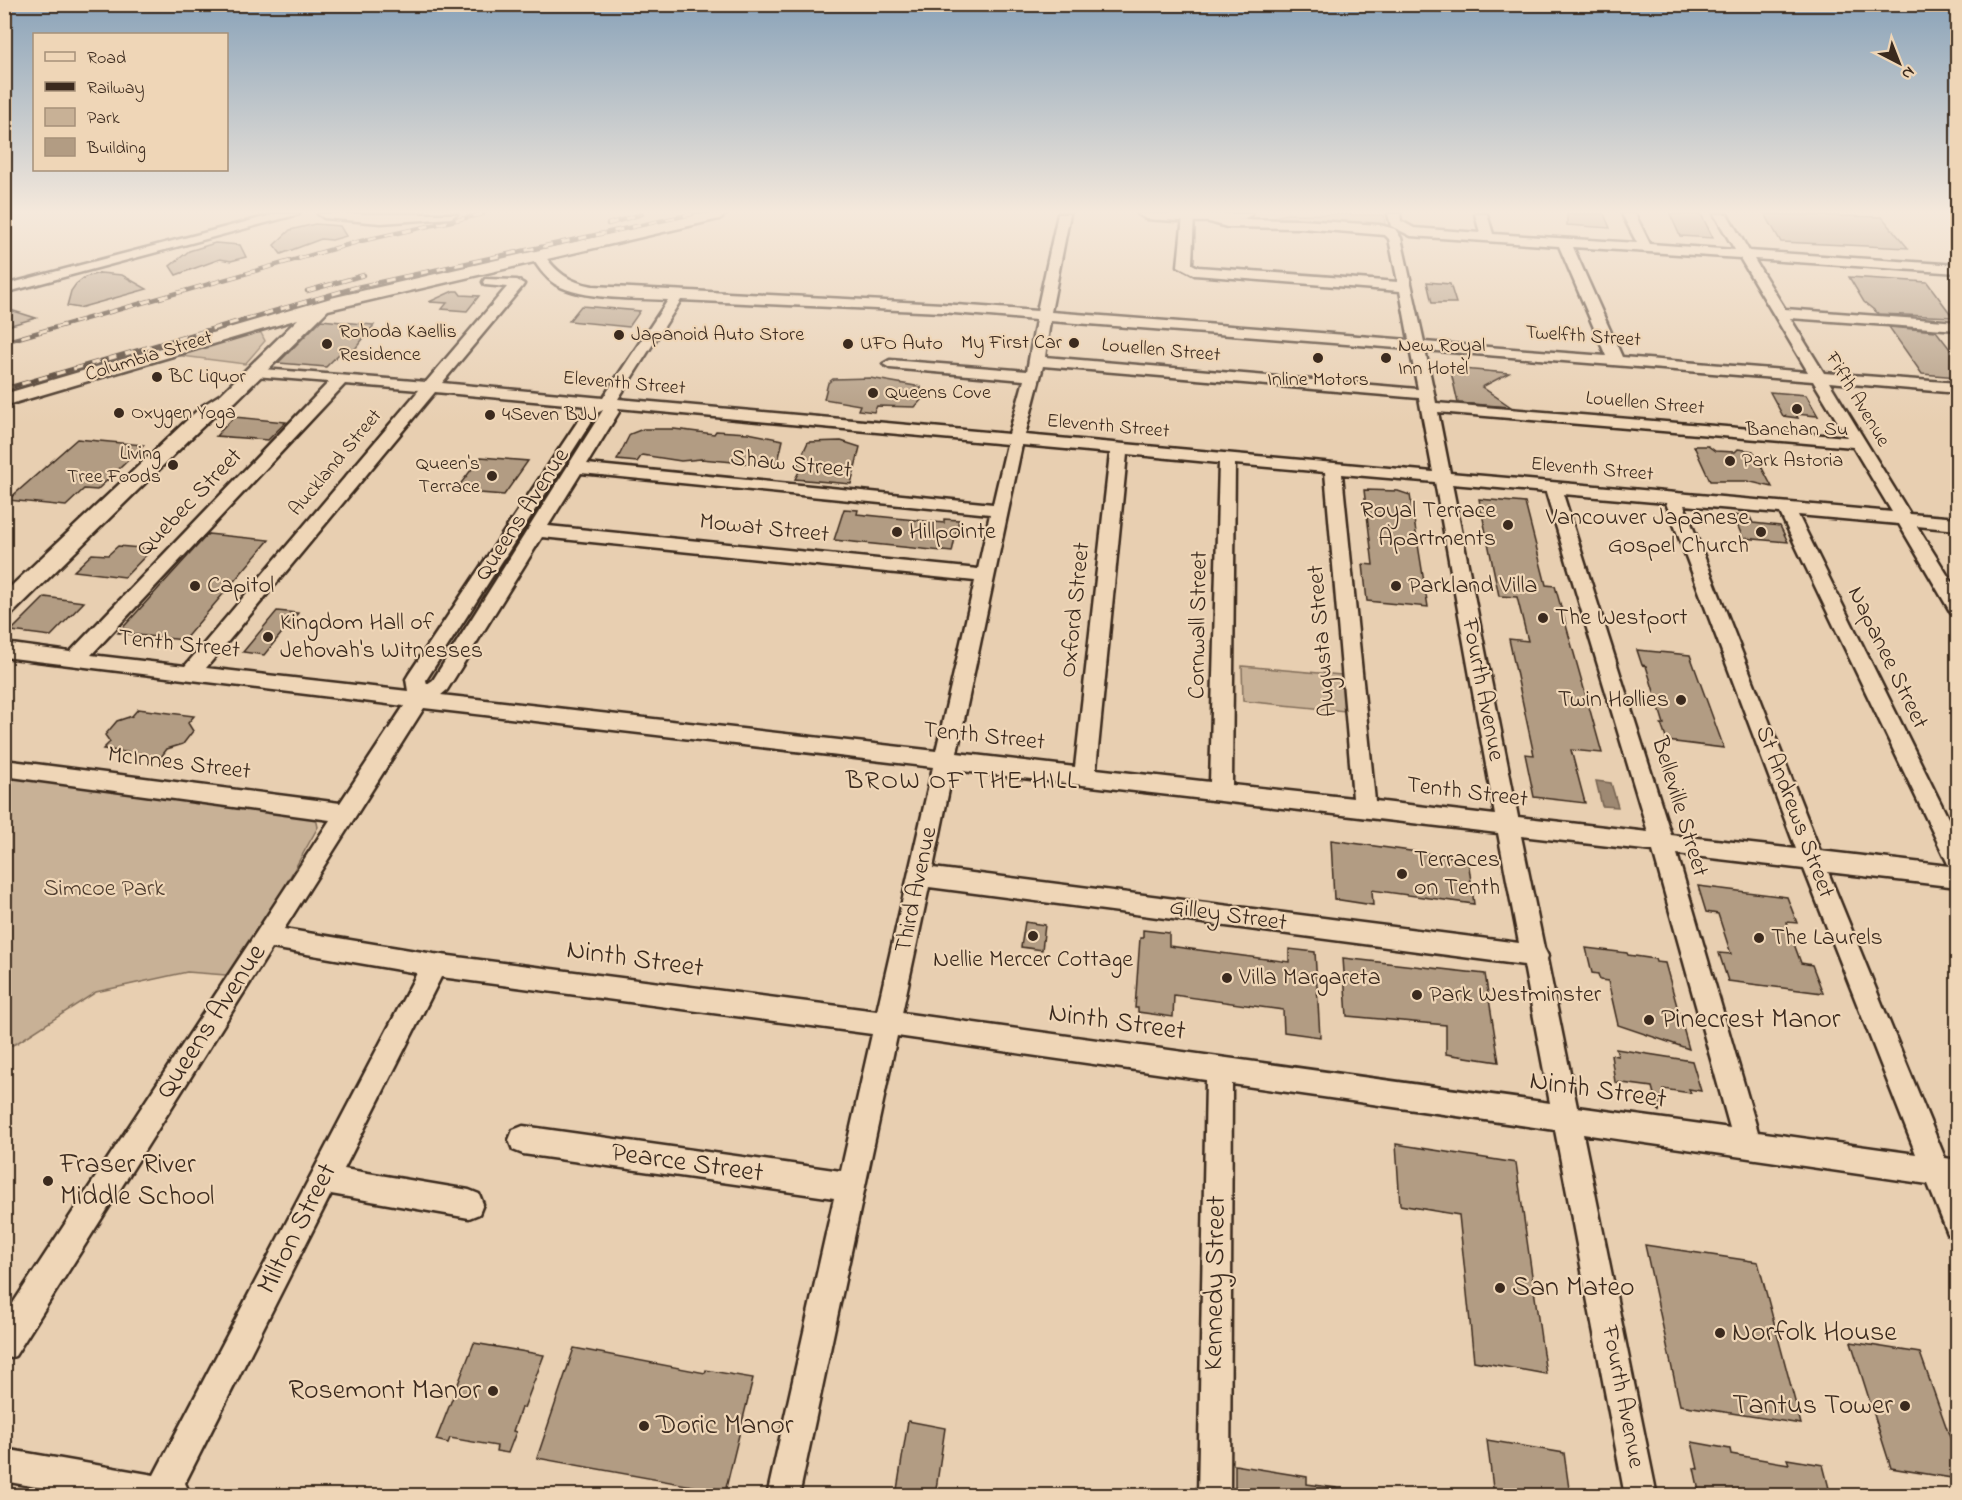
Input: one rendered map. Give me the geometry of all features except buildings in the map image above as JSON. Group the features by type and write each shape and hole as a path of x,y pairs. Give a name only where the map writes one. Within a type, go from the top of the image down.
{"main road":[{"name":"Columbia Street","path":"4,400 293,314 415,284"},
{"path":"4,607 209,410 228,398 322,306"},
{"path":"209,410 215,396 265,350 293,314"}],"street":[{"path":"4,289 23,284"},
{"name":"Auckland Street","path":"190,673 428,387 517,284"},
{"name":"Twelfth Street","path":"566,284 593,290 677,296 931,307 1958,387"},
{"name":"Third Avenue","path":"783,1496 1000,510 1035,369 1050,284"},
{"path":"1381,284 1407,286"},
{"path":"1582,284 1616,361"},
{"name":"Fifth Avenue","path":"1762,284 1904,519 1952,589 1958,608"},
{"name":"Fourth Avenue","path":"1407,286 1416,346 1508,825 1536,956 1641,1496"},
{"name":"Queens Avenue","path":"419,699 416,678 591,410 608,402 677,296"},
{"path":"1779,313 1958,326"},
{"name":"Louellen Street","path":"890,364 1035,369 1427,400 1858,443"},
{"name":"Eleventh Street","path":"255,371 1958,524"},
{"name":"Quebec Street","path":"74,660 341,379"},
{"name":"Queens Avenue","path":"4,1345 419,699 440,685 578,468 611,412 608,402"},
{"name":"Oxford Street","path":"1085,776 1119,449"},
{"name":"Cornwall Street","path":"1221,792 1227,459"},
{"name":"Shaw Street","path":"578,468 1000,510"},
{"name":"Augusta Street","path":"1333,468 1365,808"},
{"name":"Belleville Street","path":"1553,488 1662,843 1748,1144"},
{"name":"St Andrews Street","path":"1673,498 1812,860 1947,1172 1958,1224"},
{"name":"Napanee Street","path":"1786,509 1958,862"},
{"name":"Mowat Street","path":"538,531 986,576"},
{"name":"Tenth Street","path":"4,650 74,660 1958,877"},
{"name":"McInnes Street","path":"4,768 347,813"},
{"name":"Gilley Street","path":"920,876 1536,956"},
{"name":"Ninth Street","path":"267,937 434,965 888,1023 1947,1172"},
{"name":"Milton Street","path":"169,1494 323,1179 434,965"},
{"name":"Kennedy Street","path":"1214,1496 1219,1070"},
{"name":"Pearce Street","path":"523,1140 852,1187"},
{"path":"323,1179 469,1204"},
{"path":"4,1465 169,1494"}],"green space":[{"path":"250,333 261,333 265,341 245,364 174,355"},
{"path":"595,412 606,412 434,682 421,680"},
{"path":"1242,666 1341,675 1345,711 1243,701"},
{"name":"Simcoe Park","path":"5,776 316,818 318,827 276,902 277,908 245,960 226,975 187,972 96,992 17,1043 5,1048"}],"shaded area":[{"path":"1596,781 1611,783 1618,807 1602,806"}],"railway":[{"path":"4,342 209,284"},
{"path":"307,291 332,284"},
{"path":"4,389 371,284"}],"place":[{"name":"Japanoid Auto Store","path":"619,335"},
{"name":"My First Car","path":"1074,343"},
{"name":"Rohoda Kaellis Residence","path":"327,344"},
{"name":"UFO Auto","path":"848,344"},
{"name":"Inline Motors","path":"1318,358"},
{"name":"New Royal Inn Hotel","path":"1386,358"},
{"name":"BC Liquor","path":"157,377"},
{"name":"Queens Cove","path":"873,393"},
{"name":"Banchan Su","path":"1797,409"},
{"name":"Oxygen Yoga","path":"119,413"},
{"name":"4Seven BJJ","path":"490,415"},
{"name":"Park Astoria","path":"1730,461"},
{"name":"Living Tree Foods","path":"173,465"},
{"name":"Queen's Terrace","path":"492,476"},
{"name":"Royal Terrace Apartments","path":"1508,525"},
{"name":"Hillpointe","path":"897,532"},
{"name":"Vancouver Japanese Gospel Church","path":"1761,532"},
{"name":"Capitol","path":"195,586"},
{"name":"Parkland Villa","path":"1396,586"},
{"name":"The Westport","path":"1543,618"},
{"name":"Kingdom Hall of Jehovah's Witnesses","path":"268,637"},
{"name":"Twin Hollies","path":"1681,700"},
{"name":"Terraces on Tenth","path":"1402,874"},
{"name":"Nellie Mercer Cottage","path":"1033,936"},
{"name":"The Laurels","path":"1759,938"},
{"name":"Villa Margareta","path":"1227,978"},
{"name":"Park Westminster","path":"1417,995"},
{"name":"Pinecrest Manor","path":"1649,1020"},
{"name":"Fraser River Middle School","path":"48,1181"},
{"name":"San Mateo","path":"1500,1288"},
{"name":"Norfolk House","path":"1720,1333"},
{"name":"Rosemont Manor","path":"493,1391"},
{"name":"Tantus Tower","path":"1905,1406"},
{"name":"Doric Manor","path":"644,1426"}],"district":[{"name":"BROW OF THE HILL","path":"962,782"}]}
